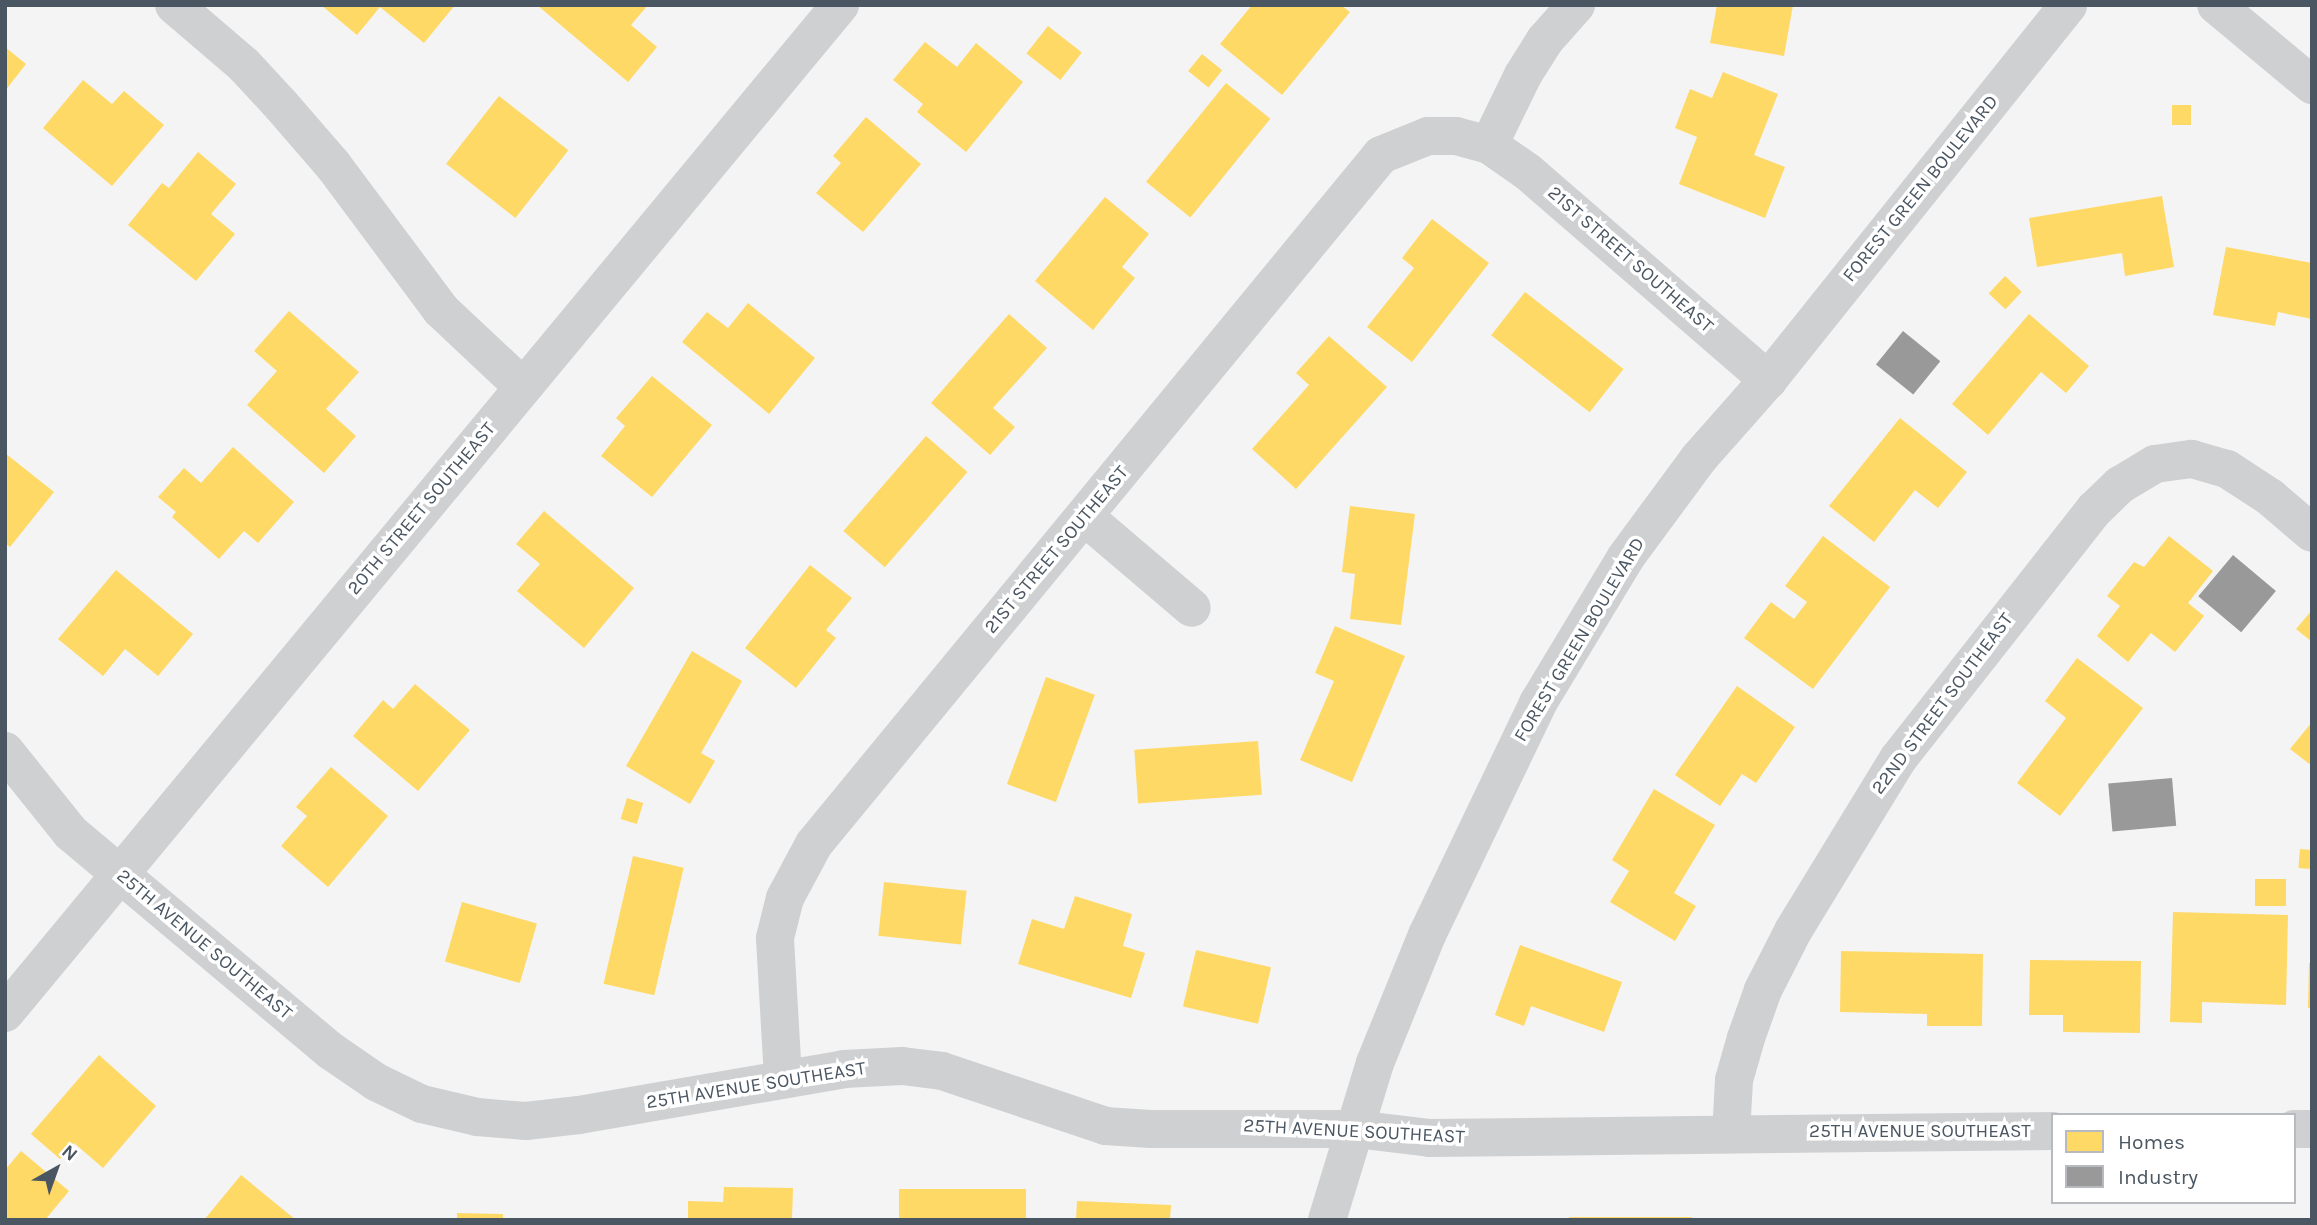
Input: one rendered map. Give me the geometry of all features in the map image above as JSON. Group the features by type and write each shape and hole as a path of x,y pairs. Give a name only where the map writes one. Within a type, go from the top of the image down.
{"street":[{"path":"174,5 244,65 281,105 333,165 440,310 523,387"},
{"name":"20TH STREET SOUTHEAST","path":"5,1013 840,5"},
{"path":"1489,145 1523,75 1545,40 1576,5"},
{"name":"FOREST GREEN BOULEVARD","path":"1327,1220 1374,1063 1427,935 1538,703 1626,557 1699,458 1768,380 2068,5"},
{"path":"2216,5 2312,85"},
{"name":"21ST STREET SOUTHEAST","path":"783,1078 775,938 798,871 827,825 1085,517 1381,155 1428,136 1456,136 1489,145 1528,172 1768,380"},
{"name":"22ND STREET SOUTHEAST","path":"1731,1134 1734,1080 1763,990 1833,862 1898,759 2095,509 2120,485 2155,464 2192,460 2227,469 2270,497 2312,533"},
{"path":"1085,517 1192,608"},
{"name":"25TH AVENUE SOUTHEAST","path":"5,751 71,833 331,1051 376,1082 422,1104 477,1117 526,1121 783,1078 902,1066 942,1071 1105,1126 1355,1129 1430,1138 2051,1131"}],"building: Homes":[{"path":"321,5 455,5 424,43 380,7 357,35"},
{"path":"537,5 648,5 631,25 657,47 628,82"},
{"path":"1252,5 1341,5 1350,12 1282,95 1220,44"},
{"path":"1717,5 1793,5 1784,56 1710,43"},
{"path":"1048,26 1082,52 1060,80 1026,54"},
{"path":"925,42 957,67 976,43 1023,82 966,152 917,112 923,104 893,80"},
{"path":"5,47 26,64 5,91"},
{"path":"1202,54 1222,70 1208,87 1188,71"},
{"path":"1723,72 1778,94 1754,155 1785,167 1765,218 1679,184 1697,137 1675,128 1690,89 1712,98"},
{"path":"83,80 112,104 124,91 164,125 112,186 43,128"},
{"path":"1226,83 1270,119 1190,218 1146,182"},
{"path":"499,96 568,150 515,218 446,164"},
{"path":"2172,105 2191,105 2191,125 2172,125"},
{"path":"866,117 921,164 863,232 816,193 841,163 833,156"},
{"path":"198,152 236,184 211,214 235,234 196,281 128,225 162,183 169,188"},
{"path":"2162,196 2174,267 2125,276 2122,253 2037,267 2029,218"},
{"path":"1105,197 1149,234 1122,267 1135,278 1093,330 1035,281"},
{"path":"1432,219 1489,263 1412,362 1367,327 1414,268 1402,258"},
{"path":"2226,247 2312,263 2312,319 2278,312 2275,326 2213,315"},
{"path":"2005,276 2022,292 2005,309 1989,294"},
{"path":"1525,292 1624,369 1590,412 1491,335"},
{"path":"748,303 815,358 769,414 682,342 707,312 728,328"},
{"path":"289,311 359,372 326,409 356,436 324,473 247,405 277,371 254,351"},
{"path":"1009,314 1047,348 993,408 1015,427 990,455 931,403"},
{"path":"2029,314 2089,366 2066,393 2041,372 1988,435 1952,404"},
{"path":"1329,336 1387,387 1296,489 1252,449 1309,385 1296,373"},
{"path":"652,376 712,425 652,497 601,456 625,426 616,418"},
{"path":"1900,418 1967,472 1938,508 1915,490 1874,542 1829,506"},
{"path":"926,436 968,472 885,567 843,531"},
{"path":"233,447 294,502 258,543 244,531 219,559 172,517 176,512 158,497 184,468 201,483"},
{"path":"5,453 54,492 10,547 5,543"},
{"path":"1350,506 1415,514 1401,625 1350,619 1355,574 1342,572"},
{"path":"544,511 634,588 584,648 517,591 540,564 516,544"},
{"path":"1823,536 1890,587 1813,689 1744,638 1771,602 1794,619 1807,602 1785,586"},
{"path":"2169,536 2213,571 2188,603 2204,616 2175,652 2151,633 2128,662 2097,636 2120,606 2107,596 2134,562 2144,567"},
{"path":"810,565 852,598 826,630 836,638 796,688 745,648"},
{"path":"116,570 193,634 158,676 125,649 103,676 58,639"},
{"path":"2312,610 2312,642 2296,629"},
{"path":"1335,626 1405,656 1352,782 1300,760 1334,681 1315,673"},
{"path":"692,651 742,681 701,753 715,761 690,804 626,766"},
{"path":"2077,658 2143,708 2060,816 2017,783 2066,718 2045,701"},
{"path":"1046,677 1095,695 1056,802 1007,784"},
{"path":"415,684 470,730 418,791 353,736 383,700 393,709"},
{"path":"1737,686 1795,727 1756,783 1742,774 1720,806 1675,775"},
{"path":"2312,722 2312,766 2290,749"},
{"path":"1258,741 1262,795 1138,804 1134,750"},
{"path":"331,767 388,816 328,887 281,846 307,816 296,807"},
{"path":"1654,789 1715,825 1674,893 1696,906 1675,941 1610,902 1629,871 1612,860"},
{"path":"627,798 643,803 637,824 621,819"},
{"path":"2300,849 2312,850 2310,869 2298,868"},
{"path":"633,856 684,868 654,995 604,984"},
{"path":"2255,879 2286,879 2286,906 2255,906"},
{"path":"884,882 967,891 961,944 878,936"},
{"path":"1075,896 1132,914 1123,946 1145,953 1131,998 1018,964 1032,919 1064,929"},
{"path":"462,902 537,923 520,983 445,962"},
{"path":"2173,912 2288,915 2286,1005 2202,1002 2202,1023 2170,1022"},
{"path":"1520,945 1622,982 1604,1032 1531,1006 1524,1026 1495,1015"},
{"path":"1196,950 1271,967 1258,1024 1183,1007"},
{"path":"1841,951 1983,954 1982,1026 1927,1026 1927,1014 1840,1012"},
{"path":"2030,960 2141,961 2140,1033 2063,1032 2063,1015 2029,1015"},
{"path":"2309,963 2312,963 2312,1008 2308,1008"},
{"path":"99,1055 156,1106 103,1168 74,1143 60,1159 31,1134"},
{"path":"21,1151 69,1191 45,1220 5,1220 5,1170"},
{"path":"241,1175 296,1220 204,1220"},
{"path":"724,1187 793,1188 792,1220 688,1220 688,1201 723,1202"},
{"path":"899,1189 1026,1189 1026,1220 899,1220"},
{"path":"1077,1201 1171,1205 1170,1220 1076,1220"},
{"path":"457,1213 503,1214 503,1220 457,1220"},
{"path":"1569,1217 1692,1217 1692,1220 1569,1220"}],"building: Industry":[{"path":"1903,331 1940,361 1913,395 1876,364"},
{"path":"2233,555 2276,591 2241,632 2198,596"},
{"path":"2172,778 2176,826 2112,831 2108,784"}]}
